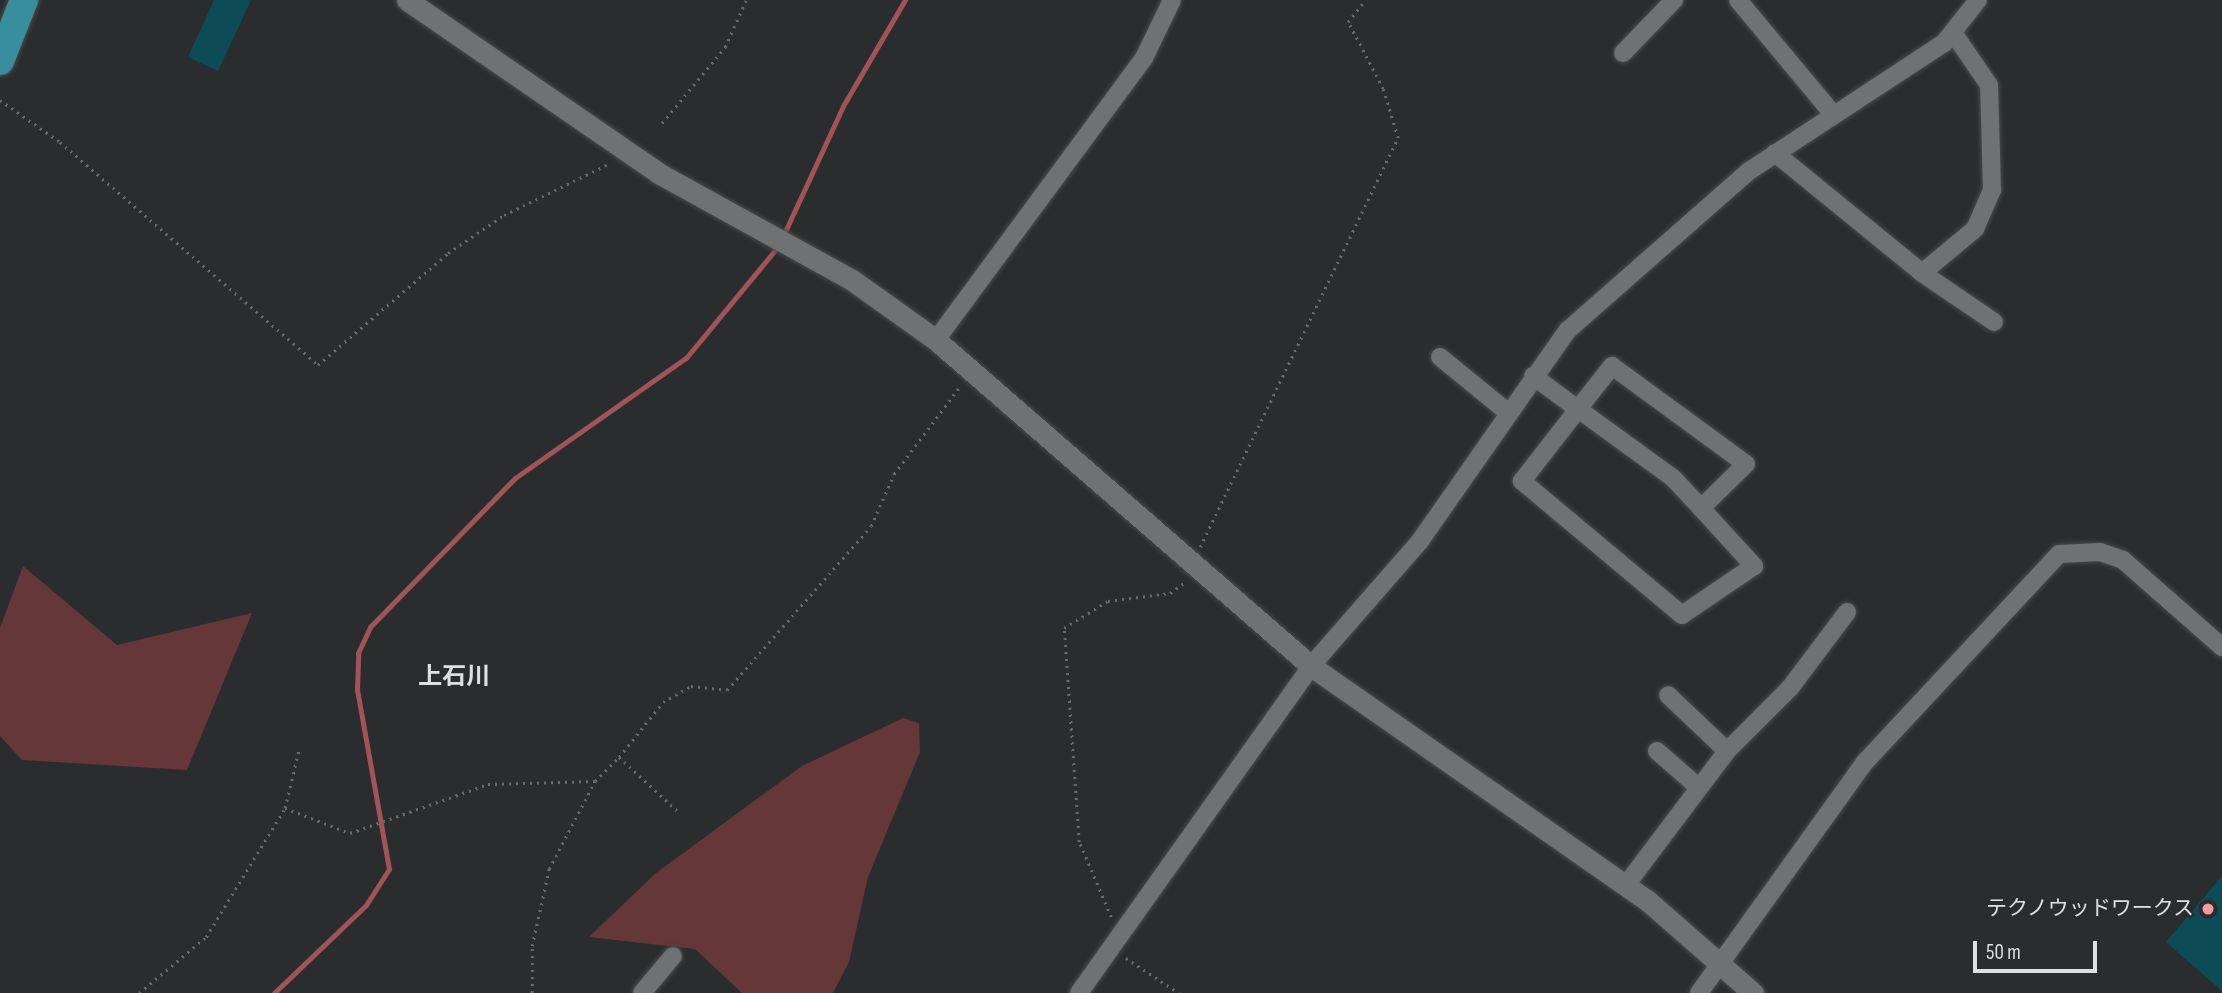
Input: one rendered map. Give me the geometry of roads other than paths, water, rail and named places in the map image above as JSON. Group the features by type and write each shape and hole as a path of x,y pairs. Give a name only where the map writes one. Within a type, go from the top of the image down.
{"highway":[{"path":"0,61 24,0"}],"street":[{"path":"407,0 629,154 840,273 936,340 1199,564 1311,666 1626,885 1754,993"},
{"path":"936,340 1144,58 1172,0"},
{"path":"1623,52 1674,0"},
{"path":"1738,0 1833,114"},
{"path":"1079,993 1114,940 1311,666 1420,541 1506,411 1568,330 1775,153 1954,34 1978,0"},
{"path":"1923,273 1975,229 1992,190 1989,85 1954,34"},
{"path":"1775,153 1923,273 1994,322"},
{"path":"1440,358 1506,411"},
{"path":"1533,376 1578,409 1673,478 1754,566 1682,615 1522,481 1578,409 1612,366 1745,464 1701,508"},
{"path":"1699,993 1718,960 1866,762 2059,554 2100,552 2123,561 2222,647"},
{"path":"1626,885 1696,785 1790,688 1847,612"},
{"path":"1668,695 1725,753"},
{"path":"1657,751 1696,785"},
{"path":"642,993 673,956"}],"waterway":[{"path":"783,236 843,106 905,0"},
{"path":"274,993 366,905 389,869 357,690 358,653 370,627 515,478 686,358 779,245"}],"place":[{"name":"テクノウッドワークス","path":"2208,909"}],"district":[{"name":"上石川","path":"454,677"}]}
